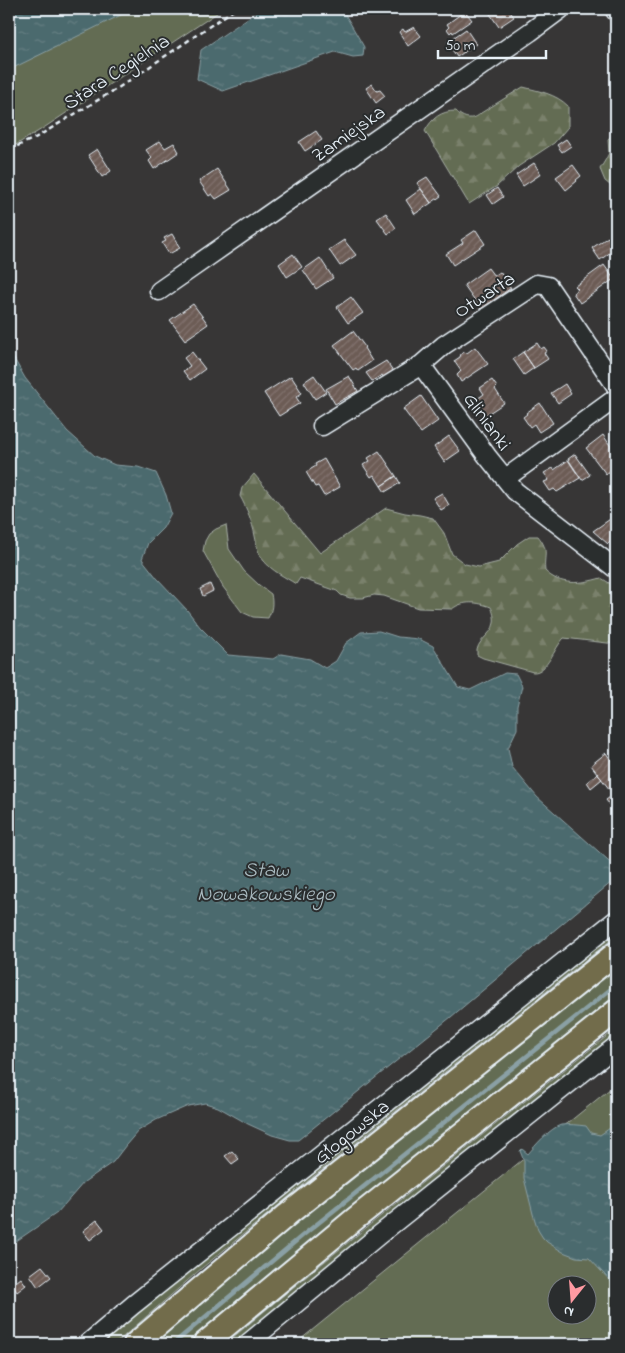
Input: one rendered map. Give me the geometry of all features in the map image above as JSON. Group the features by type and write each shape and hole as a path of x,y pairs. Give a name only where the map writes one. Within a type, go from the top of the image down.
{"main road":[{"name":"Głogowska","path":"135,1344 287,1215 616,953"},
{"path":"204,1344 356,1218 616,1011"}],"street":[{"name":"Zamiejska","path":"159,291 561,9"},
{"name":"Otwarta","path":"421,365 444,345 538,284 548,286 616,386"},
{"path":"322,426 421,365"},
{"name":"Glinianki","path":"421,365 487,456 515,491 616,569"},
{"path":"506,478 616,398"},
{"name":"Głogowska","path":"87,1344 147,1293 616,920"},
{"path":"247,1344 379,1235 616,1046"}],"path":[{"name":"Stara Cegielnia","path":"9,150 35,138 118,88 235,9"}],"green space":[{"path":"9,9 223,9 9,149"},
{"path":"523,87 553,96 568,106 568,127 554,143 519,166 497,186 469,204 425,131 431,122 441,114 456,111 465,117 472,118"},
{"path":"616,131 616,190 605,181 600,169 609,153 608,139"},
{"path":"254,474 320,553 386,508 433,518 444,533 452,554 465,564 479,567 499,562 517,544 529,536 538,536 545,549 545,571 551,576 571,582 586,582 601,578 616,587 616,644 564,638 542,669 533,672 477,655 481,642 493,627 494,615 491,607 466,603 452,609 418,608 384,596 374,595 363,598 350,598 341,595 337,591 300,578 296,584 267,565 259,552 251,520 240,496 242,488"},
{"path":"226,525 229,549 244,571 271,594 272,607 268,618 253,617 242,612 223,587 203,551 209,534"},
{"path":"616,930 616,936 319,1172 202,1268 115,1344 98,1344"},
{"path":"616,966 616,999 330,1227 189,1344 150,1344 274,1239"},
{"path":"616,1029 616,1036 285,1302 236,1344 225,1344 370,1224"},
{"path":"616,1084 616,1344 295,1344"}],"water":[{"path":"9,9 133,9 9,70"},
{"path":"261,9 342,9 364,47 363,56 353,57 335,52 223,91 197,79 201,50"},
{"path":"9,70 14,102 9,106"},
{"name":"Staw Nowakowskiego","path":"9,350 25,378 67,431 95,456 115,465 138,467 156,473 166,495 171,513 163,528 148,543 142,559 200,627 228,655 273,659 281,654 310,659 325,668 336,661 346,643 361,632 379,631 398,637 419,639 433,646 458,687 470,690 505,673 516,674 522,686 517,706 517,729 508,748 512,767 537,797 616,867 613,881 451,1017 298,1140 290,1140 272,1135 218,1107 205,1103 188,1106 156,1120 138,1131 113,1162 84,1182 57,1213 9,1246"},
{"path":"616,1124 616,1287 589,1258 576,1257 563,1252 543,1238 538,1230 533,1214 524,1178 524,1161 520,1151 522,1149 528,1154 548,1133 561,1125 586,1126 591,1133 600,1135"}],"building":[{"path":"490,9 508,9 514,17 499,27 488,11"},
{"path":"465,11 472,20 453,33 452,31 450,33 447,29 449,27 447,24"},
{"path":"414,27 421,36 408,46 399,32 403,29 405,32"},
{"path":"466,29 476,44 457,57 447,42"},
{"path":"372,84 377,91 380,90 385,96 376,103 366,88"},
{"path":"316,131 322,140 305,151 299,142"},
{"path":"566,139 571,146 562,152 557,145"},
{"path":"160,141 165,148 174,143 179,152 154,169 149,161 152,158 146,150"},
{"path":"97,149 111,171 102,177 88,155"},
{"path":"534,163 541,174 523,186 516,175"},
{"path":"573,165 581,176 566,190 556,177"},
{"path":"217,169 231,190 216,199 212,194 209,196 199,181"},
{"path":"427,177 441,196 431,203 417,183"},
{"path":"497,188 503,197 493,204 487,195"},
{"path":"421,189 431,203 415,214 406,200"},
{"path":"386,213 396,228 388,234 377,219"},
{"path":"476,230 485,244 453,265 446,254 463,243 461,240"},
{"path":"172,234 180,248 169,254 162,243 166,241 164,238"},
{"path":"608,237 615,249 600,260 592,248"},
{"path":"344,240 356,255 340,266 329,250"},
{"path":"293,254 302,267 287,277 279,264"},
{"path":"320,258 333,278 316,289 303,270"},
{"path":"604,265 614,279 580,303 573,293 578,289 575,286"},
{"path":"488,268 494,276 500,272 511,288 481,309 464,285"},
{"path":"351,297 363,313 348,323 337,307"},
{"path":"193,304 208,324 185,340 170,320"},
{"path":"353,331 365,347 372,361 358,371 356,368 353,370 334,345"},
{"path":"537,343 541,349 544,347 547,351 544,353 548,359 534,368 523,352"},
{"path":"475,347 488,364 461,382 457,375 461,371 454,361 464,352 467,353"},
{"path":"192,352 205,369 190,380 183,371 190,366 184,358"},
{"path":"523,352 534,368 524,375 513,359"},
{"path":"386,361 394,372 384,378 382,375 372,381 366,373"},
{"path":"314,375 326,392 315,399 304,382"},
{"path":"291,376 302,393 296,397 300,403 279,416 264,393"},
{"path":"349,376 358,391 335,404 326,389"},
{"path":"492,380 497,387 495,389 504,403 483,417 485,415 473,402 484,394 480,388"},
{"path":"565,384 571,394 558,403 551,393"},
{"path":"421,396 438,421 421,433 403,409"},
{"path":"540,403 553,423 539,432 534,424 530,427 523,417"},
{"path":"603,435 614,451 612,453 616,458 616,467 606,474 586,448"},
{"path":"449,436 460,451 444,462 434,447"},
{"path":"379,451 396,476 381,486 374,475 371,477 363,465 370,461 368,458"},
{"path":"575,454 590,475 582,480 568,459"},
{"path":"324,459 340,487 324,496 318,486 315,487 306,472"},
{"path":"568,460 580,478 557,492 554,489 550,491 544,482 549,480 544,473 553,468 554,470"},
{"path":"396,476 400,483 385,492 381,486"},
{"path":"442,493 449,505 441,510 433,498"},
{"path":"616,515 616,542 613,539 608,544 593,531"},
{"path":"210,584 213,591 203,596 200,589"},
{"path":"606,753 616,767 616,798 591,765"},
{"path":"597,774 602,779 591,788 587,782"},
{"path":"613,795 616,798 616,805 612,808 606,800"},
{"path":"232,1151 239,1159 232,1164 225,1156"},
{"path":"97,1220 104,1229 90,1240 83,1231"},
{"path":"42,1266 51,1277 38,1287 30,1275"},
{"path":"21,1278 26,1285 17,1292 12,1285"}],"waterway":[{"path":"173,1344 302,1236 616,985"}]}
